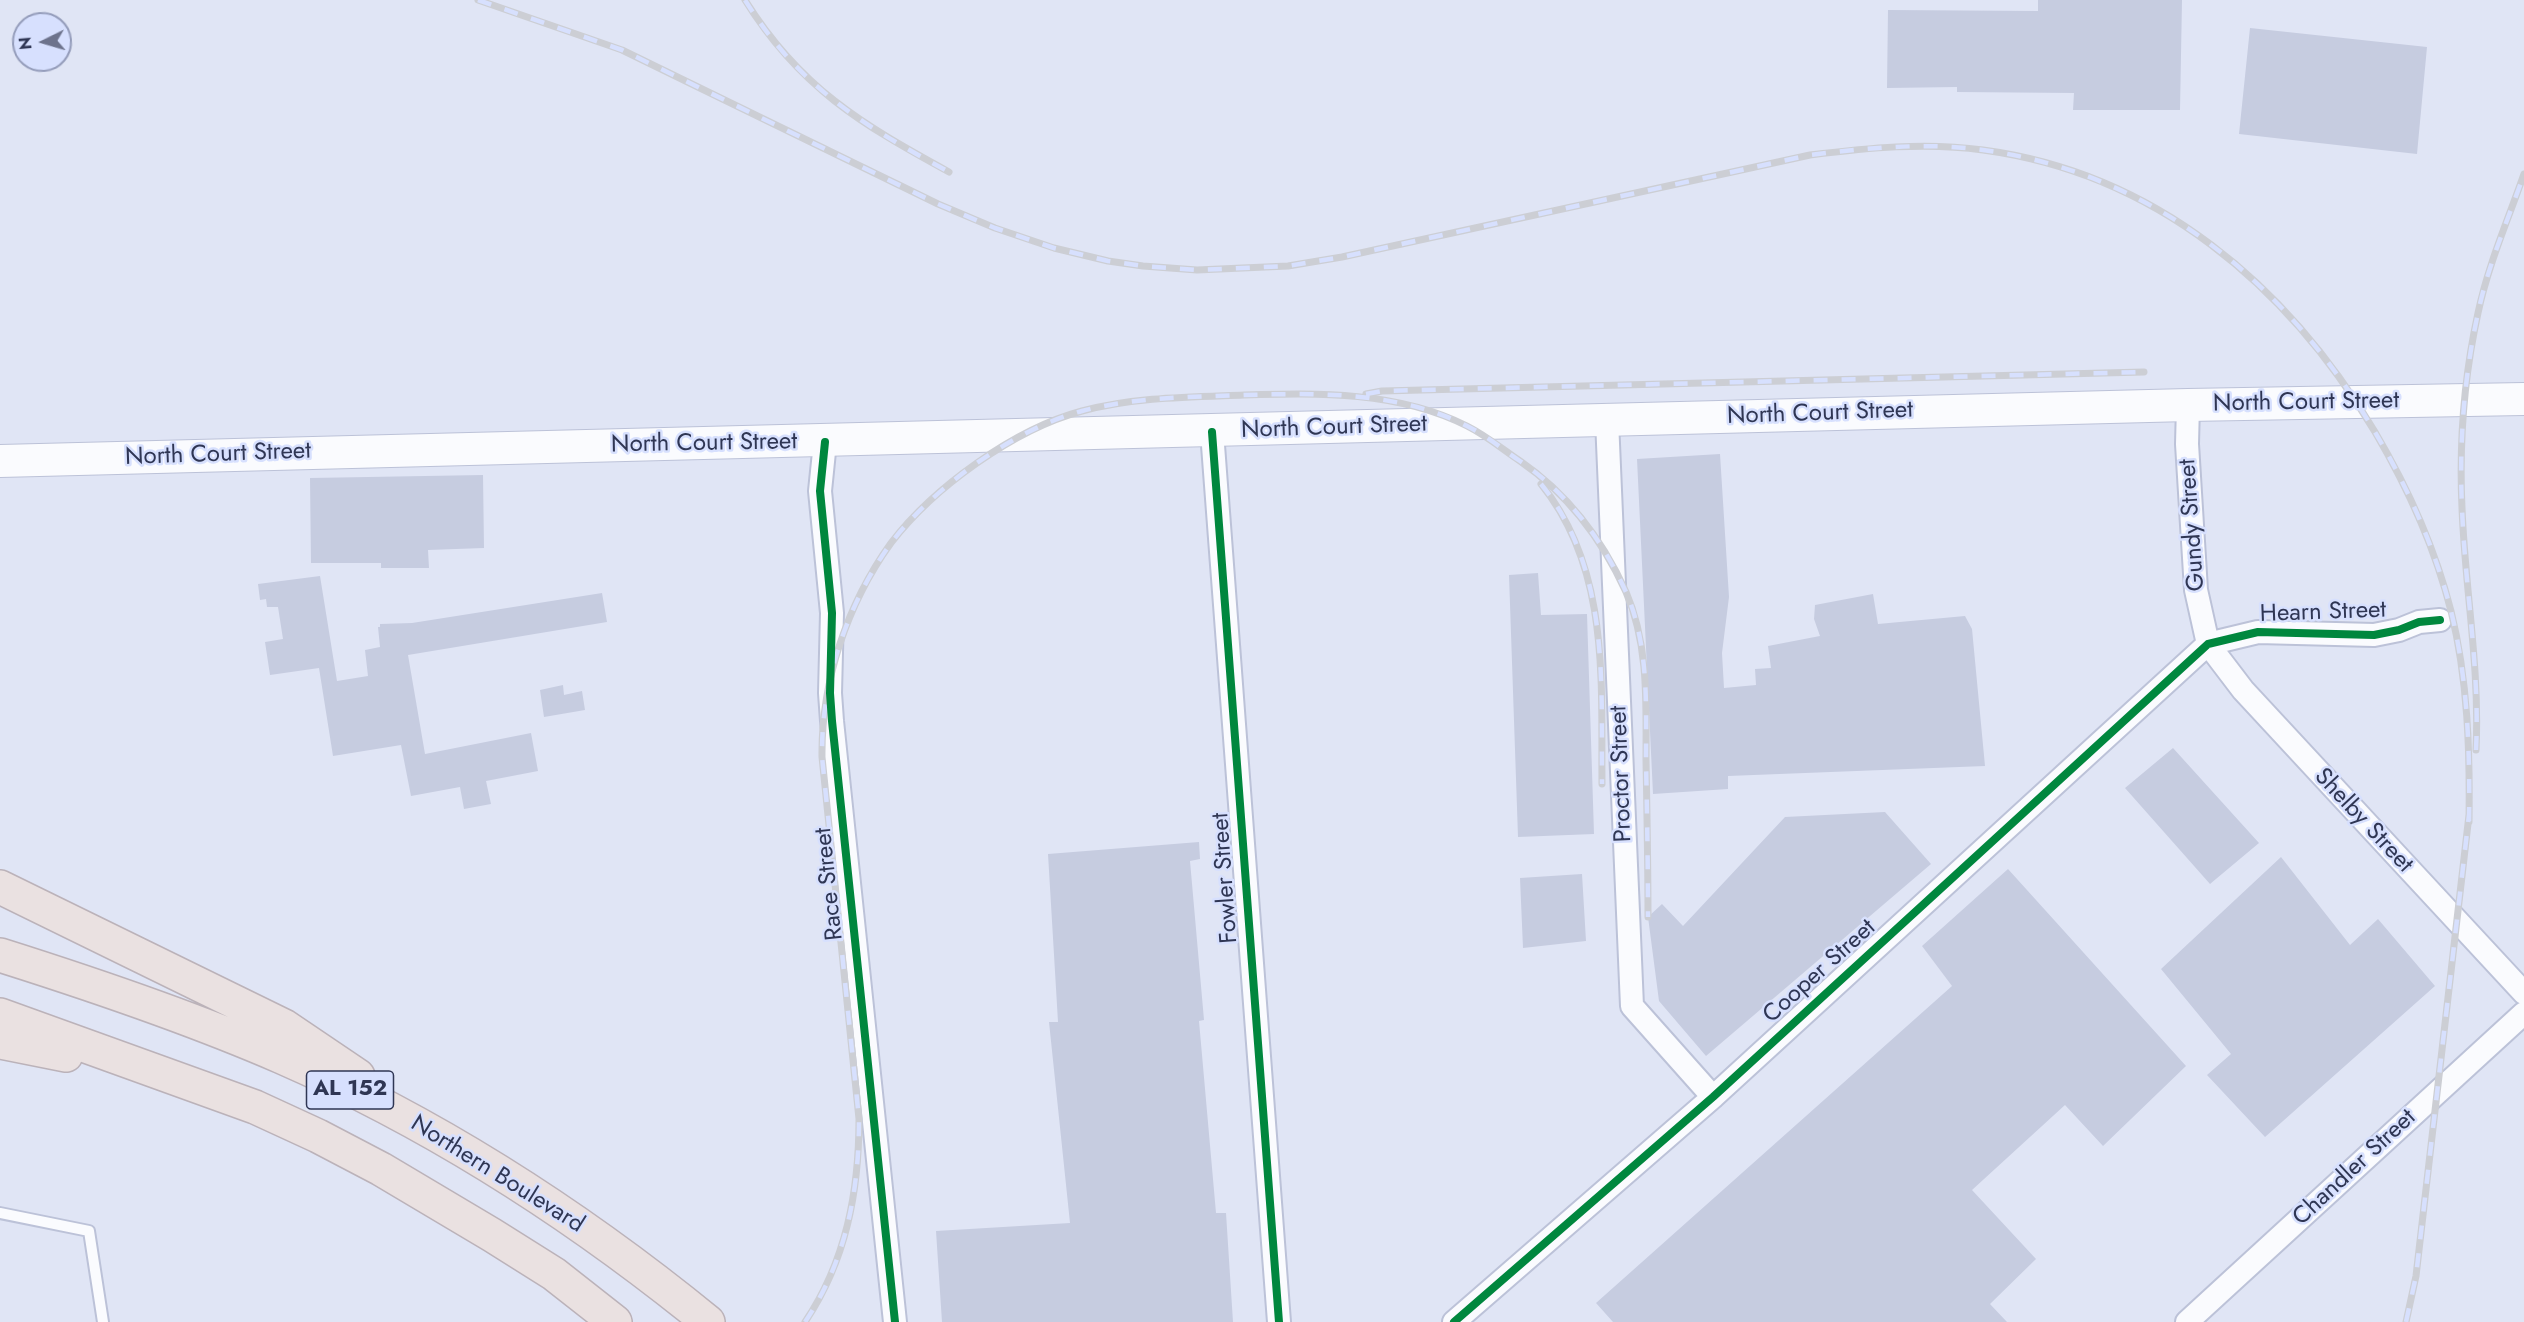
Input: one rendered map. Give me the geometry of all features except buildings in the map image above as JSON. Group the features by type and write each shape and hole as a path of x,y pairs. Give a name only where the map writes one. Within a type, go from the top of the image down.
{"highway":[{"path":"0,887 284,1026 338,1061 424,1126"},
{"name":"Northern Boulevard","path":"0,956 156,1007 282,1057 424,1126 528,1191 668,1289 708,1322"},
{"name":"AL 152","path":"0,1015 255,1107 318,1136 381,1169 554,1274 615,1322"},
{"path":"0,1042 159,1072"}],"main road":[{"name":"North Court Street","path":"0,461 483,448 825,442 2188,405 2524,399"}],"street":[{"name":"Gundy Street","path":"2188,405 2187,444 2196,590 2208,644"},
{"name":"Proctor Street","path":"1607,420 1632,1006 1713,1097"},
{"name":"Fowler Street","path":"1212,432 1279,1322"},
{"name":"Race Street","path":"825,442 820,491 832,613 831,702 895,1322"},
{"name":"Hearn Street","path":"2208,644 2258,632 2374,635 2399,630 2419,622 2440,620"},
{"name":"Shelby Street","path":"2208,644 2243,690 2524,993"},
{"name":"Cooper Street","path":"1454,1322 1713,1097 2208,644"},
{"name":"Chandler Street","path":"2187,1322 2524,1014"}],"lane":[{"path":"0,1213 89,1232 103,1322"}],"railway":[{"path":"478,0 622,50 938,204 995,228 1054,248 1108,261 1143,266 1197,270 1288,266 1342,257 1810,155 1874,148 1940,146 1983,150 2046,163 2105,183 2160,211 2211,245 2258,285 2301,330 2340,379 2387,453 2429,541 2457,637 2467,716 2469,822"},
{"path":"745,0 787,57 834,101 888,137 949,172"},
{"path":"2476,750 2476,689 2462,508 2461,459 2464,410 2469,361 2482,295 2524,174"},
{"path":"1366,394 1382,391 2144,372"},
{"path":"805,1322 831,1275 840,1250 853,1199 858,1146 859,1119 822,757 826,700 832,672 850,618 862,592 875,567 908,522 952,482 977,463 1029,431 1082,411 1142,400 1272,394 1358,397 1414,406 1467,426 1537,474 1568,503 1595,536 1626,592 1639,633 1646,696 1648,917"},
{"path":"1541,484 1563,517 1580,552 1590,589 1597,627 1600,666 1602,784"},
{"path":"2406,1322 2416,1276 2469,815"}],"cycle path":[{"path":"1212,432 1279,1322"},
{"path":"825,442 820,491 832,613 830,693 832,721 895,1322"},
{"path":"1454,1322 1713,1097 2208,644 2258,632 2374,635 2399,630 2419,622 2440,620"}]}
